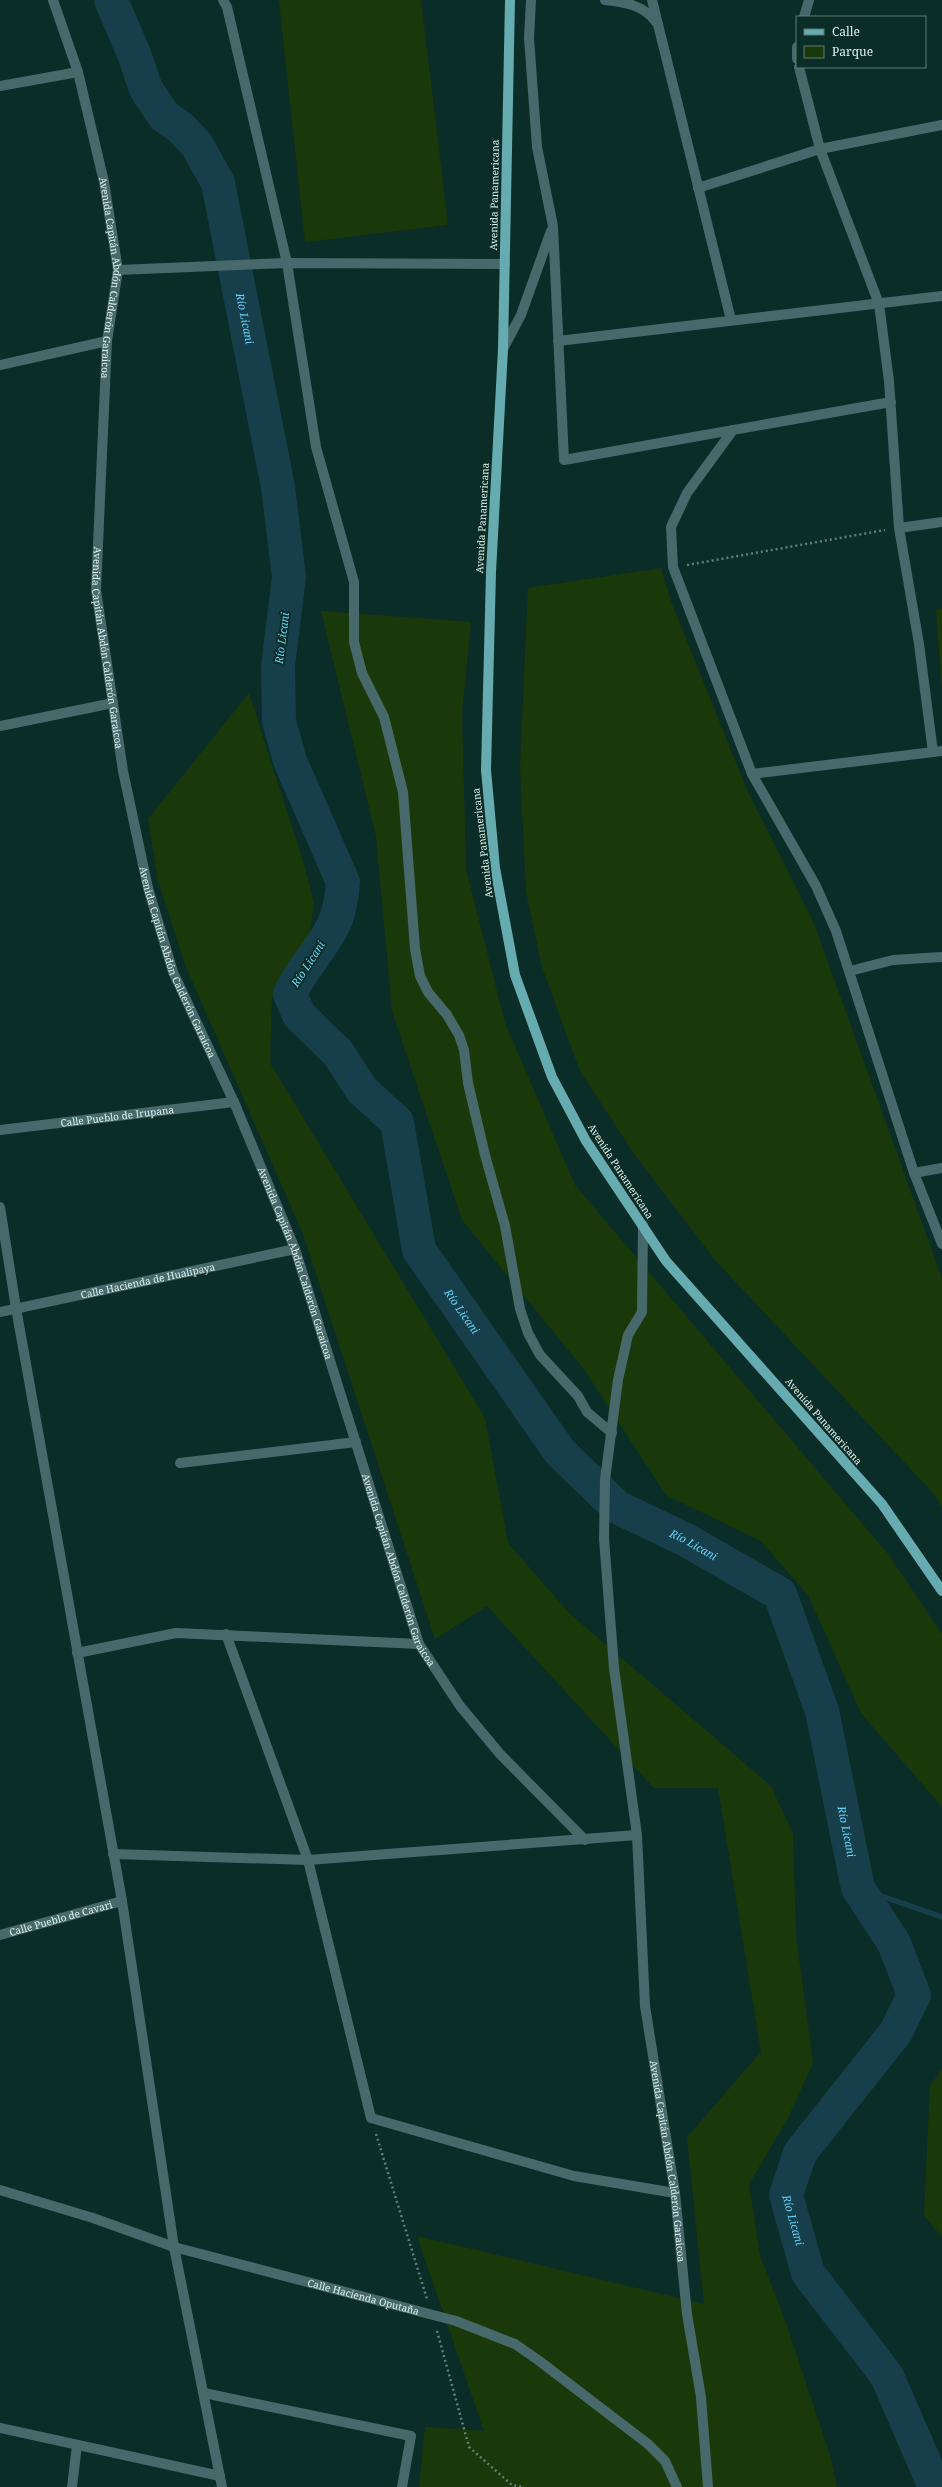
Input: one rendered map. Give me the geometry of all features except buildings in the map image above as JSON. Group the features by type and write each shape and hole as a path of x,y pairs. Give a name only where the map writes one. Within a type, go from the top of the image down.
{"main road":[{"name":"Avenida Panamericana","path":"510,0 503,349 491,572 486,770 495,868 514,975 552,1077 586,1141 666,1261 882,1504 942,1591"}],"street":[{"name":"Avenida Capitán Abdón Calderón Garaicoa","path":"52,0 78,72 104,182 118,270 107,341 96,590 123,771 148,888 173,972 234,1102 295,1250 419,1644 460,1706 500,1754 584,1840"},
{"path":"223,0 227,7 288,263 316,447 354,582 354,642 362,673 384,717 403,792 415,949 420,976 428,992 447,1015 459,1035 464,1050 485,1155 505,1226 520,1308 528,1333 540,1355 578,1396 587,1412 612,1433"},
{"path":"531,0 529,38 537,147 553,226 564,460 891,402"},
{"path":"605,0 639,7 651,15 658,24"},
{"path":"652,0 731,320"},
{"path":"804,16 809,0"},
{"path":"752,774 937,752 899,528 891,402 879,304 820,149 799,68"},
{"path":"0,86 78,72"},
{"path":"698,188 820,149 942,125"},
{"path":"503,349 521,315 553,226"},
{"path":"118,270 247,266 288,263 505,264"},
{"path":"558,341 942,296"},
{"path":"0,365 107,341"},
{"path":"733,430 686,493 670,527 673,567 752,774 816,886 836,931 914,1173 942,1244"},
{"path":"899,528 942,522"},
{"path":"0,726 113,703"},
{"path":"850,971 893,960 942,957"},
{"name":"Calle Pueblo de Irupana","path":"0,1130 234,1102"},
{"path":"914,1173 942,1168"},
{"path":"0,1207 16,1308 122,1901 174,2247 222,2487"},
{"name":"Avenida Capitán Abdón Calderón Garaicoa","path":"643,1225 642,1312 628,1335 618,1380 604,1494 604,1539 614,1668 637,1835 645,2006 675,2193 687,2314 702,2397 708,2487"},
{"name":"Calle Hacienda de Hualipaya","path":"0,1312 295,1250"},
{"path":"180,1463 356,1442"},
{"path":"77,1653 176,1633 226,1634 419,1644"},
{"path":"226,1634 308,1860 371,2118 574,2176 675,2193"},
{"path":"113,1854 308,1860 637,1835"},
{"name":"Calle Pueblo de Cavari","path":"0,1935 122,1901"},
{"name":"Calle Hacienda Oputaña","path":"0,2190 93,2218 174,2247 456,2321 515,2344 648,2444 665,2462 677,2487"},
{"path":"204,2393 411,2436 402,2487"},
{"path":"0,2428 220,2476"},
{"path":"72,2487 77,2445"}],"path":[{"path":"673,567 899,528"}],"green space":[{"path":"279,0 421,0 448,225 305,242"},
{"path":"661,568 671,601 747,790 813,921 942,1278 942,1507 935,1495 715,1260 635,1155 580,1071 542,967 526,891 520,767 528,588"},
{"path":"942,609 942,693 936,610"},
{"path":"321,611 471,622 462,712 466,869 505,1023 575,1185 888,1554 942,1634 942,1807 861,1713 808,1595 761,1541 666,1495 583,1368 462,1220 392,1011 376,836"},
{"path":"249,693 303,861 314,903 310,934 272,997 270,1063 485,1418 508,1543 570,1614 771,1786 793,1834 796,1936 813,2063 787,2120 749,2184 760,2256 784,2317 830,2455 837,2487 419,2487 425,2427 484,2431 417,2236 704,2304 687,2137 761,2052 718,1788 654,1788 487,1606 435,1639 303,1234 186,967 158,881 148,819"},
{"path":"942,2069 942,2237 924,2215 930,2086"}],"waterway":[{"name":"Río Licani","path":"111,0 134,54 146,89 164,116 181,128 197,145 218,183 278,487 289,577 278,666 279,721 290,761 343,882 340,904 333,926 290,994 299,1015 338,1053 362,1090 397,1122 419,1250 560,1452 617,1507 686,1540 780,1594 822,1711 858,1888 894,1943 914,1995 896,2032 800,2153 786,2195 808,2273 887,2376 935,2487"},
{"path":"858,1888 942,1917"}]}
